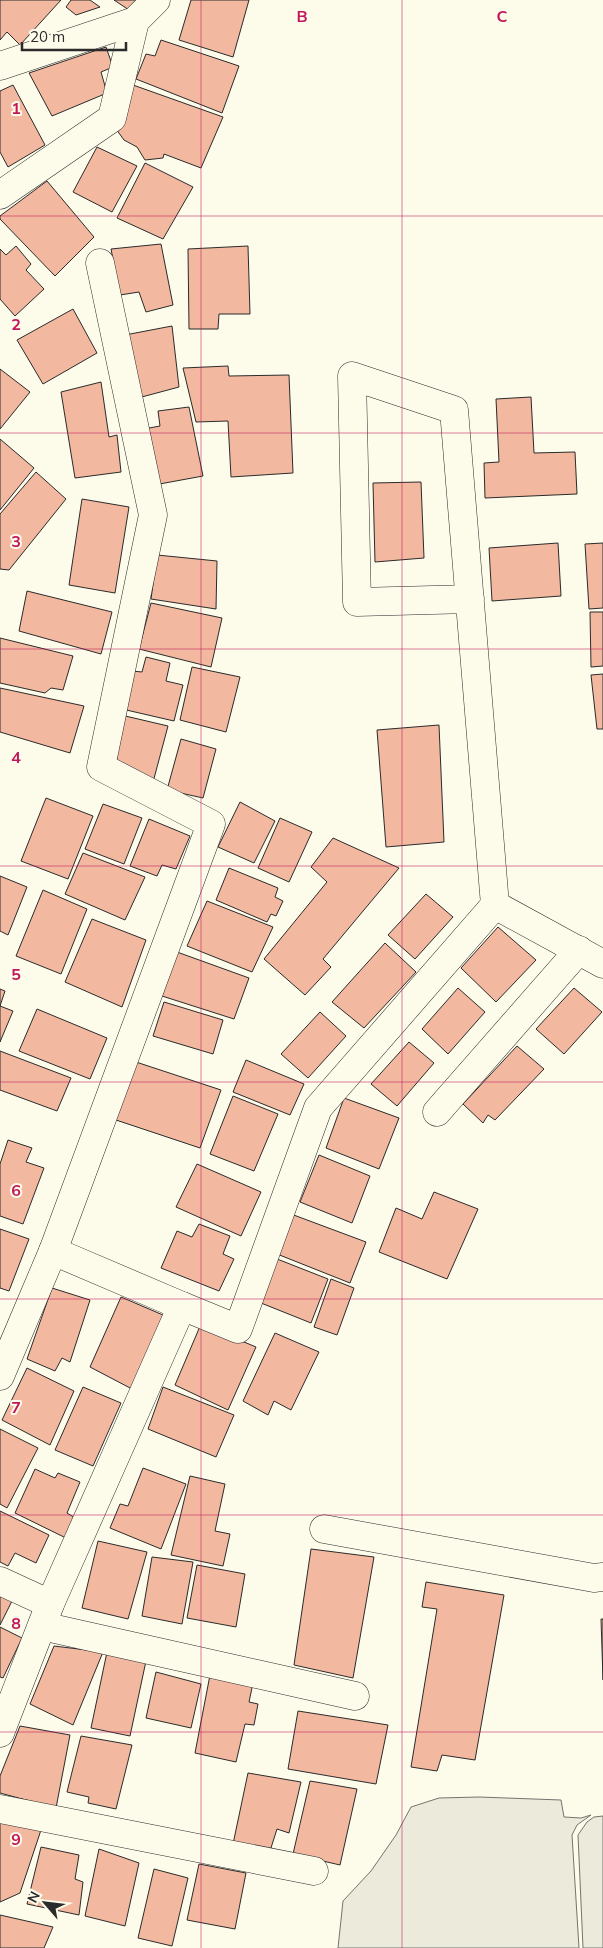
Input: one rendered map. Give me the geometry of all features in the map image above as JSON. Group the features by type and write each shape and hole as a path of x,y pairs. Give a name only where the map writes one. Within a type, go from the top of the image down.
{"street":[{"path":"0,66 135,21 156,0"},
{"path":"0,194 112,118 135,21"},
{"path":"0,1376 52,1251 211,824 101,767 153,515 100,263"},
{"path":"52,1251 238,1329 318,1108 495,905 470,600 454,410 352,376 357,602 470,600"},
{"path":"495,905 603,964"},
{"path":"437,1112 579,950"},
{"path":"0,1733 46,1615 182,1306"},
{"path":"324,1529 594,1578 603,1577"},
{"path":"0,1581 46,1615 355,1696"},
{"path":"0,1809 314,1871"}],"shaded area":[{"path":"479,1797 561,1800 564,1817 581,1818 591,1815 577,1825 572,1835 579,1948 338,1948 343,1901 371,1871 396,1835 411,1807 439,1798"},
{"path":"603,1816 603,1948 583,1948 578,1835 587,1822 594,1817"}],"building":[{"path":"0,0 61,0 20,45 7,32 0,40"},
{"path":"71,0 90,0 100,7 76,15 66,7"},
{"path":"114,0 141,0 132,12"},
{"path":"191,0 249,0 233,57 179,40"},
{"path":"161,40 239,66 222,113 136,79 146,54 155,56"},
{"path":"106,47 113,67 101,72 107,93 52,116 29,73"},
{"path":"13,85 45,145 8,167 0,152 0,91"},
{"path":"133,85 223,117 201,168 164,154 163,158 145,160 137,147 124,140 116,129"},
{"path":"97,147 137,166 112,212 73,192"},
{"path":"145,163 193,187 163,239 117,218"},
{"path":"47,181 94,237 55,276 0,219 0,216"},
{"path":"161,244 173,305 146,312 139,292 120,295 111,249"},
{"path":"16,246 31,264 26,270 44,289 15,316 0,299 0,249 6,255"},
{"path":"248,246 250,314 219,314 218,329 189,329 188,249"},
{"path":"73,309 97,353 43,384 17,340"},
{"path":"172,326 179,387 138,398 125,335"},
{"path":"228,366 229,376 289,375 293,473 231,477 228,421 196,422 183,368"},
{"path":"0,369 30,392 0,429"},
{"path":"101,382 109,437 117,435 121,472 75,478 61,392"},
{"path":"531,397 534,453 575,452 577,494 485,498 484,463 499,462 496,399"},
{"path":"189,407 203,476 154,485 144,429 160,426 158,411"},
{"path":"0,439 34,468 0,510"},
{"path":"36,472 66,499 9,570 0,569 0,514"},
{"path":"421,482 424,558 375,562 373,483"},
{"path":"82,499 129,507 115,593 69,585"},
{"path":"558,543 561,596 492,601 489,548"},
{"path":"603,543 603,608 589,609 585,544"},
{"path":"157,555 217,561 216,609 151,599"},
{"path":"27,591 112,612 101,654 19,631"},
{"path":"151,603 222,618 211,667 139,649"},
{"path":"590,612 603,612 603,666 591,667"},
{"path":"0,638 73,656 63,690 51,688 45,693 0,683"},
{"path":"146,657 170,663 166,681 183,685 174,721 122,709 132,671 142,672"},
{"path":"192,667 240,677 226,732 180,720"},
{"path":"603,674 603,729 597,729 591,675"},
{"path":"0,688 84,706 70,753 0,732"},
{"path":"121,715 168,726 152,786 116,767"},
{"path":"439,725 444,842 386,847 377,730"},
{"path":"181,739 216,749 203,798 167,790"},
{"path":"46,798 93,816 68,879 21,861"},
{"path":"240,802 275,821 254,863 218,847"},
{"path":"103,804 142,818 124,864 85,849"},
{"path":"280,818 312,832 289,882 258,868"},
{"path":"149,819 190,836 176,869 162,865 157,876 130,866"},
{"path":"333,838 399,868 323,959 331,967 305,995 264,959 327,882 311,867"},
{"path":"83,853 145,877 125,920 65,894"},
{"path":"229,868 278,888 275,897 283,901 276,916 271,914 267,922 216,900"},
{"path":"0,876 27,887 8,935 0,931"},
{"path":"43,890 87,909 61,974 16,956"},
{"path":"426,894 453,917 415,959 388,935"},
{"path":"207,901 273,927 252,972 187,946"},
{"path":"92,919 146,940 122,1007 65,982"},
{"path":"498,927 536,960 496,1002 461,968"},
{"path":"385,943 416,972 364,1028 332,1002"},
{"path":"177,952 249,978 234,1019 162,996"},
{"path":"458,988 485,1012 448,1054 422,1029"},
{"path":"574,988 602,1012 564,1054 536,1029"},
{"path":"0,989 5,991 0,1006"},
{"path":"164,1002 223,1020 213,1054 153,1036"},
{"path":"0,1006 13,1011 0,1042"},
{"path":"37,1009 107,1038 90,1079 19,1051"},
{"path":"320,1012 346,1036 308,1078 281,1054"},
{"path":"409,1042 434,1063 397,1106 371,1084"},
{"path":"517,1046 544,1069 495,1120 488,1115 483,1123 463,1104"},
{"path":"0,1051 71,1078 57,1111 0,1090"},
{"path":"246,1060 304,1084 290,1115 233,1092"},
{"path":"133,1061 221,1090 200,1148 116,1120"},
{"path":"233,1096 278,1114 254,1171 210,1154"},
{"path":"344,1098 399,1118 379,1169 326,1148"},
{"path":"8,1140 32,1148 26,1162 44,1168 23,1224 0,1216 0,1164"},
{"path":"319,1155 370,1176 352,1223 300,1202"},
{"path":"197,1164 261,1192 241,1236 176,1207"},
{"path":"434,1192 478,1209 447,1279 379,1252 396,1208 422,1219"},
{"path":"291,1214 366,1242 350,1283 277,1254"},
{"path":"199,1224 230,1236 223,1254 234,1259 219,1291 161,1268 177,1231 192,1237"},
{"path":"0,1229 29,1239 9,1291 0,1288"},
{"path":"272,1257 328,1279 311,1323 256,1301"},
{"path":"331,1279 354,1288 337,1335 314,1327"},
{"path":"52,1288 90,1300 70,1362 62,1358 55,1371 27,1359"},
{"path":"121,1297 163,1315 132,1389 90,1367"},
{"path":"201,1324 256,1347 228,1410 175,1385"},
{"path":"275,1333 319,1352 291,1410 274,1401 268,1415 243,1401"},
{"path":"27,1368 74,1391 50,1445 2,1420"},
{"path":"83,1387 121,1403 93,1466 55,1450"},
{"path":"163,1387 234,1415 216,1457 148,1429"},
{"path":"0,1429 38,1448 7,1508 0,1504"},
{"path":"143,1468 186,1484 161,1549 110,1528 120,1504 128,1506"},
{"path":"35,1469 55,1478 58,1473 80,1482 67,1513 77,1519 68,1539 15,1513"},
{"path":"190,1476 225,1484 215,1531 230,1534 223,1566 171,1555"},
{"path":"0,1511 49,1535 36,1563 15,1553 8,1566 0,1562"},
{"path":"98,1541 147,1552 128,1619 82,1608"},
{"path":"311,1549 374,1557 353,1678 294,1665"},
{"path":"152,1557 193,1562 182,1624 142,1616"},
{"path":"197,1565 245,1574 236,1627 187,1618"},
{"path":"426,1582 504,1595 475,1760 442,1755 437,1771 411,1767 437,1609 422,1607"},
{"path":"0,1592 13,1599 0,1625"},
{"path":"601,1619 603,1619 603,1680"},
{"path":"0,1627 22,1638 3,1678 0,1677"},
{"path":"54,1646 103,1652 73,1725 30,1704"},
{"path":"107,1652 146,1661 130,1736 91,1728"},
{"path":"156,1672 201,1684 191,1728 146,1718"},
{"path":"210,1675 253,1683 249,1702 258,1704 254,1725 245,1724 236,1762 195,1753"},
{"path":"298,1711 388,1725 376,1784 288,1769"},
{"path":"20,1726 70,1735 56,1808 0,1793 0,1776"},
{"path":"81,1736 132,1745 116,1809 88,1803 89,1797 67,1792"},
{"path":"248,1773 301,1782 289,1833 277,1829 270,1851 233,1844"},
{"path":"310,1781 357,1789 340,1865 293,1854"},
{"path":"0,1822 41,1830 20,1893 0,1902"},
{"path":"41,1847 79,1855 75,1879 83,1882 79,1915 27,1904"},
{"path":"99,1849 139,1863 125,1926 85,1916"},
{"path":"199,1864 246,1873 235,1929 187,1920"},
{"path":"154,1869 188,1878 172,1946 138,1938"},
{"path":"0,1915 53,1927 44,1948 0,1948"}]}
